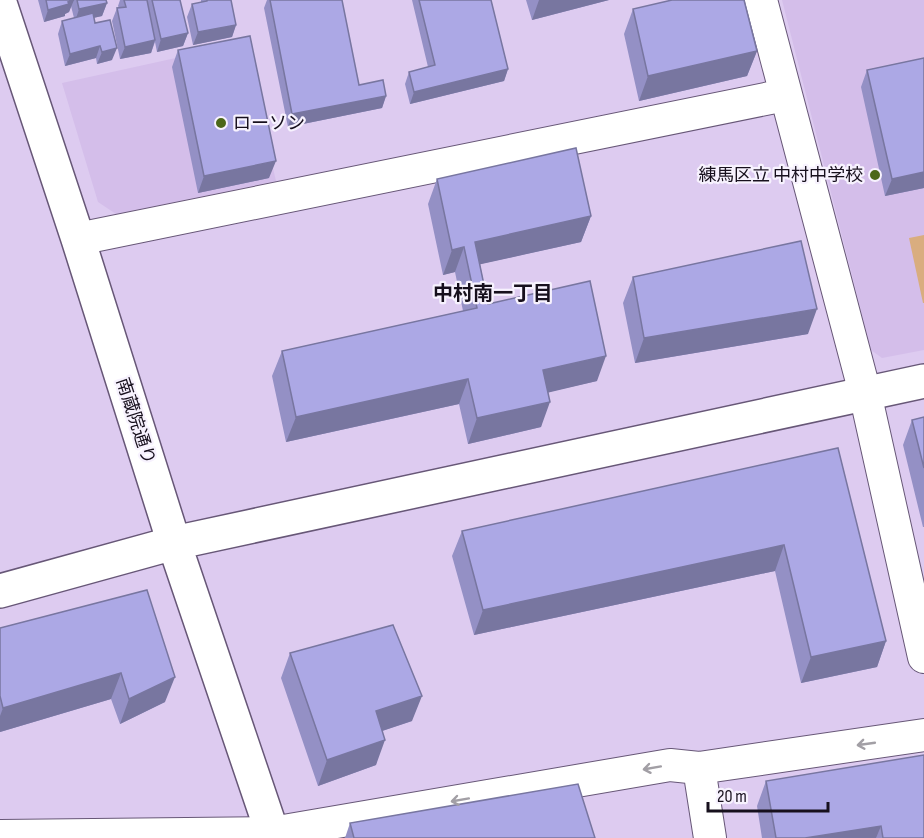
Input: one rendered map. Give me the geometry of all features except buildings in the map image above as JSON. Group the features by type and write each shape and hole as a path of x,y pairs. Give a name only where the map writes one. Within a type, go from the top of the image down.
{"street":[{"path":"760,0 865,393 924,657"},
{"name":"南蔵院通り","path":"0,3 78,239 174,543 273,835"},
{"path":"78,239 785,95"},
{"path":"0,591 174,543 924,381"},
{"path":"10,837 273,835 670,765 699,768 924,735"},
{"path":"699,768 710,838"}],"shaded area":[{"name":"練馬区立 中村中学校","path":"782,0 924,0 924,350 882,358 871,350"},
{"path":"244,43 276,181 116,214 98,202 62,83"},
{"path":"924,235 924,303 923,303 909,238"}],"place":[{"name":"ローソン","path":"221,123"},
{"name":"練馬区立 中村中学校","path":"875,175"}],"district":[{"name":"中村南一丁目","path":"493,293"}]}
